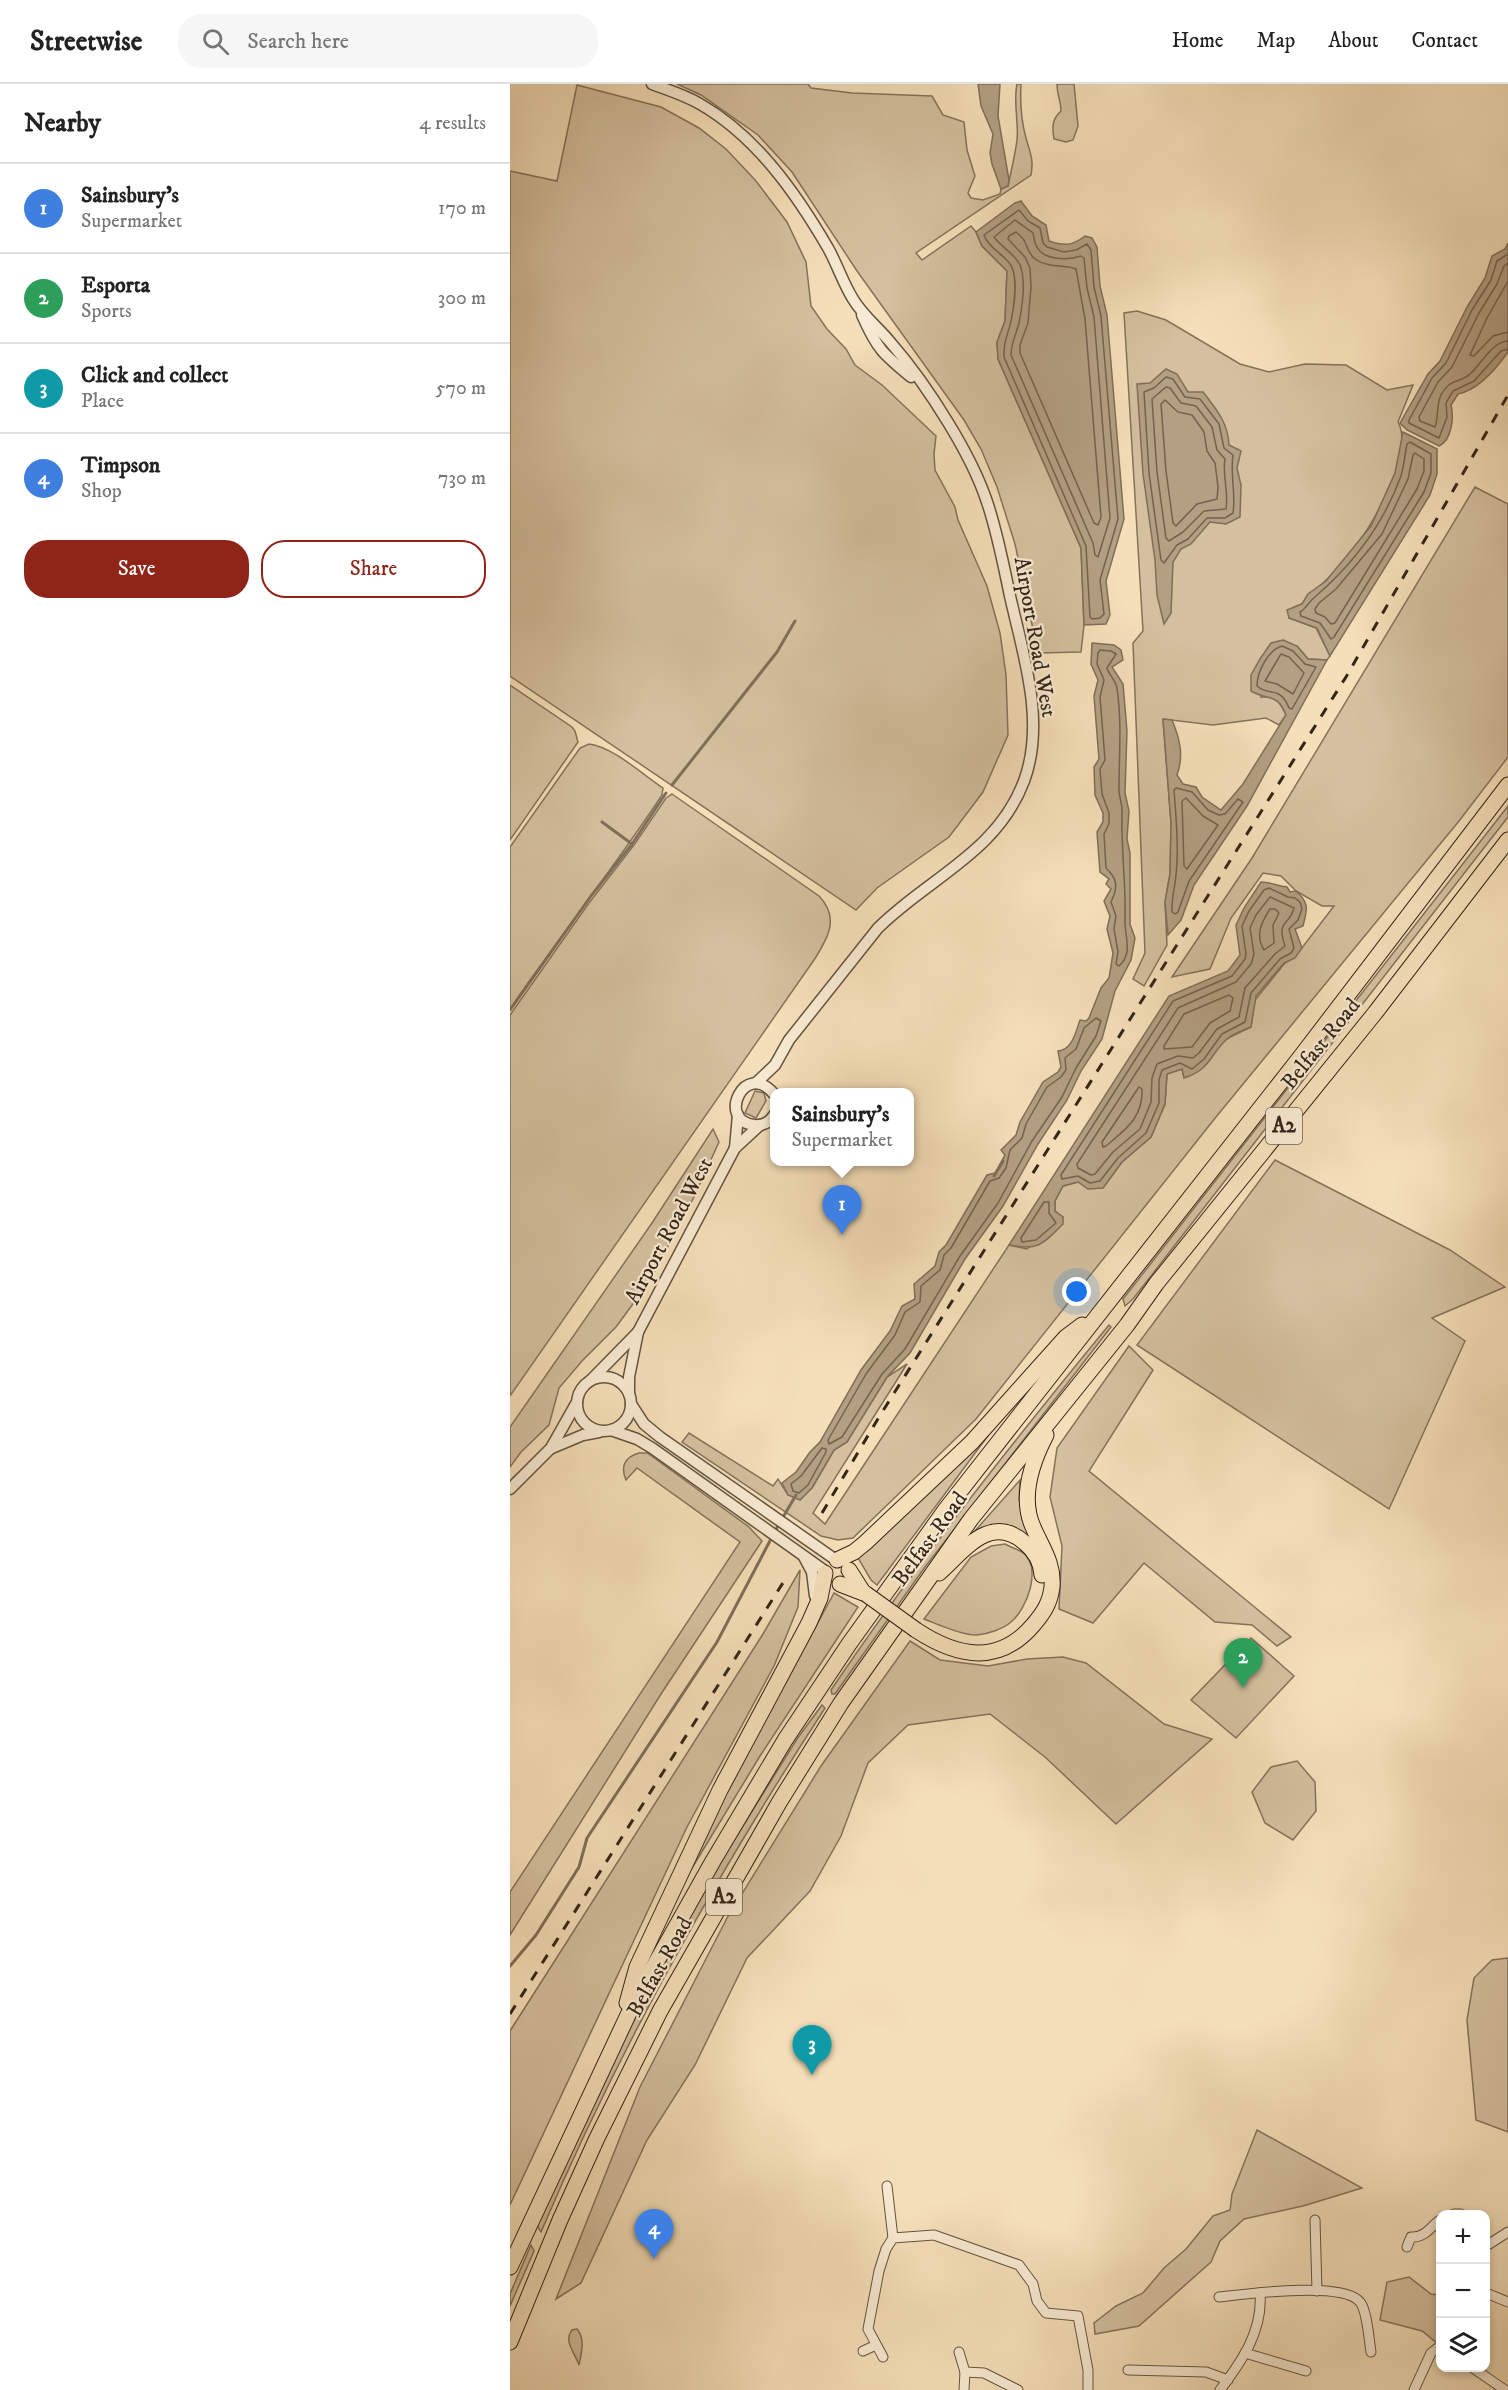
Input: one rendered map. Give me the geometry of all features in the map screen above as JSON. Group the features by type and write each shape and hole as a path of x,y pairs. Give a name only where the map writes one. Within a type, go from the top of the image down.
{"highway":[{"name":"Belfast Road","path":"510,2267 621,2026 713,1861 786,1740 849,1644 946,1509 1302,1055 1508,786"},
{"name":"Belfast Road","path":"510,2342 560,2220 597,2138 660,2011 780,1801 841,1703 971,1519 1127,1325 1156,1284 1375,1013 1508,840"},
{"path":"1059,1410 1042,1441 1027,1493 1028,1511 1033,1527 1051,1562 1052,1585 1049,1605 1014,1643 1003,1649 981,1653 964,1652 935,1643 865,1593 841,1563 865,1544 972,1442 1066,1338 1105,1306"},
{"path":"919,1591 953,1561 970,1542 985,1535 1004,1533 1024,1542 1038,1558 1042,1572 1042,1596 1037,1620"},
{"path":"621,2026 637,1967 652,1931 720,1790 809,1623 820,1598 825,1572"},
{"path":"840,1584 865,1593"}],"street":[{"name":"Airport Road West","path":"652,84 700,104 723,119 756,147 783,179 823,240 875,344 924,387 951,426 986,498 1033,708 1030,754 1024,781 996,828 979,848 957,867 878,928 789,1040 775,1065 756,1083 743,1088 738,1094 735,1148"},
{"name":"Airport Road West","path":"774,1088 775,1065"},
{"path":"756,1083 770,1088"},
{"path":"738,1114 747,1123 760,1125"},
{"name":"Airport Road West","path":"630,1399 629,1377 638,1332 735,1148 770,1119"},
{"name":"Airport Road West","path":"591,1380 638,1332"},
{"path":"510,1489 551,1448 577,1402 579,1393 591,1380 609,1378 617,1381 644,1424 841,1563 849,1577 840,1584 832,1583 825,1572 801,1552 652,1448 587,1425 581,1419 577,1402"},
{"path":"551,1448 583,1435 607,1431 625,1421 630,1399"},
{"path":"801,1552 812,1572 815,1584 815,1599 809,1623"},
{"path":"825,1572 828,1565 841,1563"},
{"path":"883,2357 868,2329 885,2249 893,2238 887,2186"},
{"path":"1315,2220 1317,2291"},
{"path":"1407,2247 1411,2237 1418,2237 1428,2232 1436,2224"},
{"path":"1490,2243 1508,2232"},
{"path":"893,2238 934,2235 1019,2265 1032,2284 1037,2301 1046,2313 1078,2316 1088,2370 1088,2390"},
{"path":"1219,2297 1317,2291 1351,2295 1362,2303 1371,2352"},
{"path":"1220,2390 1245,2353 1261,2315 1260,2293"},
{"path":"1490,2295 1508,2302"},
{"path":"863,2351 876,2345"},
{"path":"1414,2390 1431,2353 1436,2349"},
{"path":"959,2352 965,2372 964,2390"},
{"path":"1245,2353 1305,2371"},
{"path":"1128,2370 1206,2372 1228,2380"},
{"path":"965,2372 984,2373 1018,2390"},
{"path":"1479,2372 1501,2389"}],"shaded area":[{"path":"677,84 808,84 811,88 852,93 932,96 943,115 964,122 967,150 975,176 968,193 971,198 983,200 1000,194 1001,189 1008,186 1017,140 1016,91 1017,84 1021,84 1022,118 1032,160 1031,175 916,253 922,260 971,226 982,246 1007,271 1005,321 997,342 998,359 1081,548 1084,625 1081,652 1038,653 1015,544 997,487 981,449 964,420 857,271 792,172 758,135 701,95"},
{"path":"1057,84 1074,84 1078,126 1073,140 1066,142 1054,139 1053,124 1061,111"},
{"path":"577,85 661,107 699,128 726,149 756,181 787,222 806,262 811,306 827,329 846,349 855,365 882,385 936,436 935,470 955,507 958,520 987,586 1000,633 1006,675 1008,735 983,792 949,837 877,888 856,910 510,676 510,171 557,181"},
{"path":"1137,311 1166,320 1240,364 1269,372 1305,364 1346,365 1387,390 1413,385 1398,422 1402,436 1396,471 1379,510 1358,543 1331,576 1302,604 1294,607 1289,618 1316,628 1330,656 1327,660 1308,659 1297,646 1261,697 1274,699 1282,707 1286,715 1279,725 1266,718 1213,725 1163,719 1171,823 1170,874 1165,902 1167,945 1144,986 1133,979 1145,953 1133,643 1143,631 1124,313"},
{"path":"1475,487 1508,504 1508,757 1459,821 1216,1117 976,1419 853,1538 838,1540 821,1536 682,1442 689,1433 773,1486 778,1479 788,1495 812,1488 834,1450 847,1442 887,1377 907,1364 813,1513 825,1524 1009,1245 1027,1249 1063,1217 1055,1211 1055,1201 1063,1186 1078,1182 1103,1188 1122,1162 1151,1137 1165,1104 1167,1074 1182,1069 1184,1077 1226,1039 1251,1027 1255,1000 1285,963 1295,957 1334,906 1322,906 1296,891 1281,876 1263,873 1231,918 1210,969 1172,977 1252,858"},
{"path":"510,685 572,727 578,742 510,840"},
{"path":"589,744 608,750 627,762 663,788 662,795 510,1009 510,847 580,748"},
{"path":"672,794 819,896 829,912 830,928 814,960 510,1396 510,1015 589,903 634,845 666,798"},
{"path":"1508,806 1508,817 1133,1299 1125,1306 1123,1299"},
{"path":"755,1091 764,1093 766,1101 756,1118 745,1113"},
{"path":"713,1129 719,1142 694,1197 649,1282 616,1327 559,1388 549,1425 521,1452 510,1467 510,1427 652,1223"},
{"path":"1275,1160 1450,1250 1505,1287 1432,1318 1465,1341 1389,1509 1137,1345"},
{"path":"1109,1325 1111,1327 925,1567 835,1694 832,1694 831,1690 931,1550"},
{"path":"1129,1346 1153,1370 1089,1471 1291,1637 1277,1646 1252,1625 1215,1622 1144,1563 1093,1623 1059,1609 1062,1546 1050,1497 1057,1448"},
{"path":"996,1425 877,1585 871,1580 858,1558"},
{"path":"639,1453 647,1453 653,1457 749,1527 762,1541 661,1694 510,1935 510,1892 740,1542 637,1468 626,1480 625,1463 630,1457"},
{"path":"1020,1480 1019,1500 1041,1547 1025,1533 1010,1527 994,1527 974,1532"},
{"path":"1005,1544 1022,1552 1028,1559 1032,1577 1027,1598 1011,1622 990,1632 971,1635 924,1619 971,1557 991,1546"},
{"path":"800,1570 798,1607 774,1666 687,1827 510,2205 510,2031 763,1634"},
{"path":"834,1593 858,1607 760,1756 686,1878 702,1837"},
{"path":"1251,1638 1294,1676 1236,1738 1191,1700"},
{"path":"910,1641 940,1660 988,1666 1027,1659 1063,1657 1086,1663 1164,1724 1212,1739 1116,1824 1045,1757 990,1714 908,1725 868,1763 841,1836 810,1891 747,1958 695,2065 647,2140 581,2283 556,2299 640,2087 727,1918 821,1766"},
{"path":"822,1705 825,1708 746,1834 671,1964 603,2097 541,2232 536,2224 622,2043 723,1858 797,1739"},
{"path":"1297,1761 1315,1782 1316,1811 1293,1840 1265,1823 1252,1792 1271,1767"},
{"path":"1508,1958 1508,2132 1476,2120 1467,2020 1474,1978 1492,1960"},
{"path":"1257,2130 1362,2188 1303,2206 1244,2219 1220,2241 1211,2262 1139,2326 1095,2334 1094,2323 1116,2306 1143,2293 1164,2268 1186,2249 1213,2216 1230,2210 1232,2194"},
{"path":"531,2245 534,2251 510,2306 510,2294"},
{"path":"1409,2277 1431,2294 1436,2295 1436,2342 1422,2331 1380,2320 1387,2282"},
{"path":"577,2329 582,2342 579,2365 569,2343 572,2330"}],"water":[{"path":"978,84 1000,84 998,116 1009,180 1008,186 1001,189 990,153 993,134 981,106"},
{"path":"1021,201 1032,216 1046,225 1049,241 1068,244 1085,236 1092,238 1097,247 1100,286 1107,315 1124,519 1106,581 1110,615 1106,624 1084,625 1081,548 998,359 997,342 1005,321 1007,271 982,246 976,232"},
{"path":"1508,243 1508,352 1480,383 1458,394 1451,405 1452,422 1449,434 1439,446 1407,430 1400,423 1428,374 1440,361 1467,307 1485,278 1492,256 1505,249"},
{"path":"1166,369 1177,374 1188,392 1203,392 1217,410 1224,423 1229,445 1241,451 1237,468 1241,485 1240,517 1226,524 1210,522 1191,544 1181,549 1173,562 1171,613 1164,624 1157,595 1155,560 1143,474 1137,384 1150,383"},
{"path":"1403,432 1437,449 1437,474 1430,495 1330,656 1317,628 1289,618 1287,610 1302,604 1308,594 1326,581 1371,526 1395,473"},
{"path":"1283,640 1297,646 1308,659 1327,660 1247,806 1194,885 1181,920 1168,935 1165,902 1170,874 1171,823 1163,719 1172,720 1179,741 1181,754 1177,775 1183,784 1196,787 1202,797 1221,810 1243,784 1286,715 1275,700 1251,691 1251,675 1260,659 1271,643"},
{"path":"1092,643 1114,645 1121,650 1123,660 1112,667 1123,684 1127,731 1125,793 1129,811 1127,839 1130,853 1130,924 1135,938 1131,960 1115,991 1102,1039 1003,1206 965,1259 910,1353 887,1377 847,1442 834,1450 812,1488 800,1500 788,1495 782,1483 796,1472 820,1442 861,1370 890,1331 902,1306 915,1299 914,1284 935,1266 939,1252 946,1245 987,1175 995,1173 1005,1155 1001,1150 1016,1135 1020,1122 1043,1082 1058,1072 1061,1067 1058,1051 1070,1044 1080,1020 1086,1021 1089,1018 1101,988 1109,978 1113,953 1107,929 1110,916 1104,901 1111,889 1106,884 1109,879 1100,872 1097,832 1103,822 1103,813 1095,795 1094,767 1099,759 1094,696 1098,680 1091,664"},
{"path":"1261,882 1287,887 1290,892 1296,891 1304,899 1306,911 1303,926 1295,929 1302,948 1295,958 1284,963 1256,996 1251,1027 1229,1038 1200,1071 1184,1078 1182,1069 1167,1074 1165,1104 1151,1137 1122,1162 1103,1188 1088,1189 1078,1182 1063,1186 1055,1201 1055,1211 1063,1217 1063,1224 1050,1237 1034,1246 1009,1245 1169,996 1228,971 1240,955 1236,925"}],"waterway":[{"path":"672,785 777,652 795,621"},
{"path":"632,844 666,793"},
{"path":"510,1010 591,896 632,844 602,822"},
{"path":"994,1176 1003,1161"},
{"path":"775,1531 796,1495"},
{"path":"510,1966 536,1935 579,1867 587,1838 717,1642 772,1537"}],"railway":[{"path":"822,1513 879,1417 1346,677 1508,395"},
{"path":"510,2014 786,1578"}],"place":[{"name":"Sainsbury's","path":"842,1235"},
{"name":"Esporta","path":"1243,1688"},
{"name":"Click and collect","path":"812,2075"},
{"name":"Timpson","path":"654,2259"}]}
